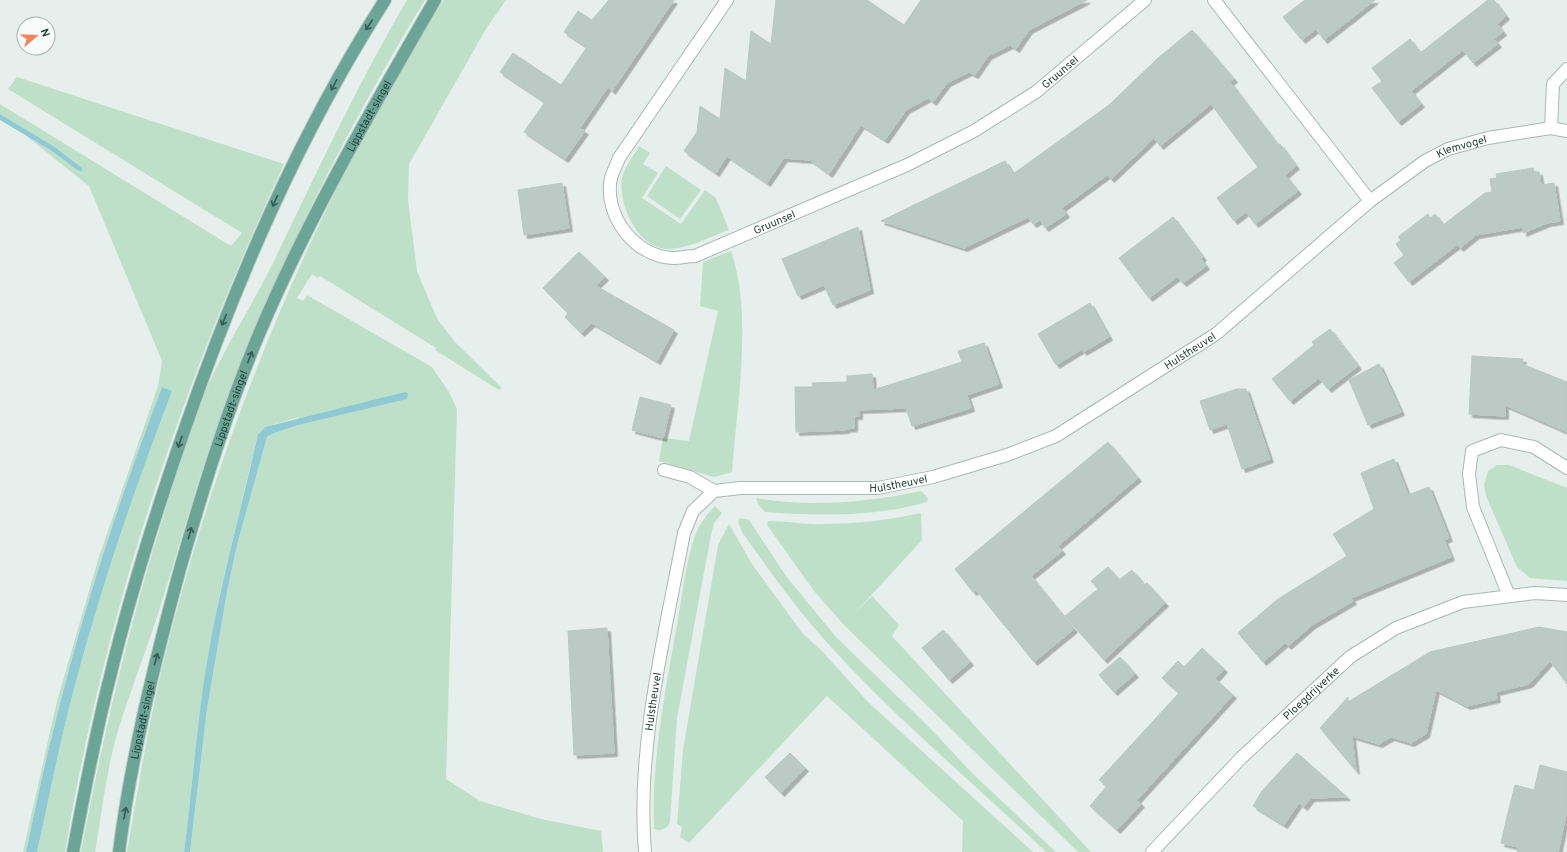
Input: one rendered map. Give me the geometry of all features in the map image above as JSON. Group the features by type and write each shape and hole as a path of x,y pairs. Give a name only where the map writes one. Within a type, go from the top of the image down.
{"main road":[{"path":"73,852 110,677 132,590 157,509 214,343 293,163 353,50 385,0"},
{"name":"Lippstadt-singel","path":"119,852 154,664 197,510 220,436 260,333 324,196 356,134 435,0"}],"street":[{"name":"Gruunsel","path":"727,0 619,158 611,178 611,201 618,222 632,240 651,252 672,258 695,256 908,165 974,131 1036,92 1145,0"},
{"path":"1214,0 1370,201"},
{"path":"1551,128 1553,84 1567,69"},
{"name":"Klemvogel","path":"1370,201 1425,161 1448,149 1488,138 1551,128 1567,131"},
{"name":"Hulstheuvel","path":"645,852 645,770 651,722 684,533 693,511 714,491 740,488 878,488 933,477 1007,455 1056,436 1216,334 1370,201"},
{"path":"1509,596 1473,507 1469,474 1472,451 1501,440 1534,447 1567,468"},
{"path":"664,470 690,477 714,491"},
{"name":"Ploegdrijverke","path":"1152,852 1241,758 1350,657 1396,628 1463,602 1536,593 1567,595"}],"green space":[{"path":"407,0 425,0 366,101 312,204 287,256 241,363 212,440 158,615 117,734 107,778 95,852 81,852 107,727 138,603 172,488 188,438 206,390 213,374 273,263 371,64"},
{"path":"444,0 506,0 486,29 409,164 408,200 417,271 438,320 455,342 502,388 499,390 435,350 436,348 320,276 318,278 312,274 297,298 303,301 307,295 432,367 449,392 457,409 446,779 480,801 541,819 601,831 603,852 190,852 207,709 227,592 237,545 267,437 274,433 298,425 299,417 265,427 258,434 221,589 209,651 184,852 127,852 156,694 172,630 208,504 252,380 303,259 331,200 384,98"},
{"path":"17,77 284,164 247,246 213,330 151,500 101,675 81,763 65,852 37,852 63,732 83,655 106,578 144,465 171,391 162,387 131,471 89,599 46,759 26,852 23,852 57,701 98,560 158,386 162,361 89,186 25,135 52,151 76,169 82,168 55,147 0,114 0,104 231,246 242,233 8,89"},
{"path":"639,146 650,153 643,164 658,173 642,198 681,224 705,190 716,198 729,230 683,247 667,249 656,247 647,241 632,223 623,200 623,174"},
{"path":"666,166 701,190 680,219 647,196"},
{"path":"731,251 738,276 741,303 742,360 740,389 732,472 714,477 659,461 663,438 689,441 718,311 700,306 703,262"},
{"path":"1497,465 1509,465 1567,488 1567,581 1530,578 1517,567 1486,496 1484,485 1488,471"},
{"path":"921,491 928,498 927,502 908,507 867,513 826,515 765,512 758,504 756,498 796,503 817,503 860,501"},
{"path":"715,506 722,513 714,523 711,535 677,718 670,822 664,829 657,830 654,829 654,803 657,750 664,697 685,575 696,533 704,518"},
{"path":"921,513 922,540 854,614 872,596 899,625 892,636 1091,852 1078,852 844,625 814,591 767,525 768,521 836,524 885,520"},
{"path":"740,518 749,520 786,576 836,637 929,727 973,774 1056,852 1046,852 909,726 856,674 819,633 774,576 742,532 738,522"},
{"path":"729,524 752,564 803,634 821,650 868,702 1033,852 962,852 963,821 827,696 689,843 680,837 682,827 677,824 683,750 718,545"}],"water":[{"path":"0,114 55,147 82,168 82,172 52,151 0,120"},
{"path":"162,387 172,391 131,503 106,578 83,655 68,713 37,852 26,852 46,759 89,598 131,471"},
{"path":"405,392 408,393 407,399 298,425 274,433 267,437 237,545 227,592 207,709 190,852 184,852 201,700 209,650 226,569 258,434 265,427"}],"building":[{"path":"609,0 674,0 612,91 608,87 580,128 585,131 565,159 524,132 545,102 500,72 513,53 561,85 587,47 564,32 578,11 592,20"},
{"path":"776,0 867,0 904,25 921,0 1087,0 1029,30 1016,49 1010,45 988,56 975,75 969,72 947,83 933,102 928,98 906,110 885,140 861,125 829,174 810,160 784,158 767,183 727,156 716,173 684,151 697,132 700,106 720,119 725,68 746,81 751,31 771,44"},
{"path":"1305,0 1375,0 1324,40 1316,29 1302,40 1283,17"},
{"path":"1488,0 1494,0 1506,16 1497,24 1503,32 1494,39 1498,44 1473,63 1463,50 1411,91 1421,104 1398,122 1372,88 1382,81 1372,68 1410,39 1420,53"},
{"path":"1192,30 1234,79 1230,82 1296,166 1285,175 1298,191 1255,224 1246,212 1234,221 1217,198 1258,167 1211,104 1160,146 1154,138 1111,179 1107,175 1062,208 1066,214 1045,228 1040,220 1033,224 1028,217 964,248 881,221 1005,161 1013,174 1109,105 1158,58"},
{"path":"1533,168 1534,172 1539,172 1541,185 1554,183 1560,221 1547,223 1523,233 1523,227 1476,235 1460,248 1457,245 1409,282 1394,263 1404,255 1396,244 1401,240 1398,237 1428,214 1430,218 1435,214 1443,225 1485,193 1492,192 1490,179 1497,178 1496,174"},
{"path":"562,183 569,228 524,235 518,190"},
{"path":"1173,217 1203,257 1201,259 1206,266 1183,283 1177,277 1149,298 1119,258"},
{"path":"858,227 870,290 833,305 824,285 798,296 782,259"},
{"path":"579,252 605,277 596,286 674,330 657,361 592,323 581,333 565,317 568,313 543,288"},
{"path":"1090,303 1109,337 1083,352 1082,349 1056,365 1038,334"},
{"path":"1330,329 1358,366 1328,389 1319,378 1290,401 1272,379 1314,345 1312,342"},
{"path":"984,343 999,384 967,395 971,408 912,426 906,408 859,410 859,416 854,416 854,428 846,430 796,432 795,387 813,387 812,383 847,382 847,376 872,374 873,390 962,362 958,351"},
{"path":"1472,356 1523,359 1522,364 1567,382 1567,432 1505,405 1505,416 1469,414"},
{"path":"1379,364 1401,412 1368,425 1349,380"},
{"path":"1237,389 1246,389 1270,459 1242,469 1227,424 1210,430 1200,401"},
{"path":"640,397 671,405 663,438 632,430"},
{"path":"1108,442 1138,478 1058,546 1062,551 1031,576 1074,629 1034,662 976,590 973,592 955,569"},
{"path":"1394,459 1408,495 1429,487 1449,538 1444,540 1451,557 1351,598 1353,601 1312,625 1288,646 1285,643 1263,662 1238,633 1278,599 1347,556 1333,534 1374,509 1361,473"},
{"path":"1108,567 1119,580 1132,570 1145,585 1147,583 1165,603 1104,660 1065,616 1098,589 1091,581"},
{"path":"1539,627 1567,632 1567,684 1550,661 1529,684 1496,692 1497,699 1467,706 1436,690 1426,734 1411,743 1391,737 1379,744 1352,736 1356,771 1320,728 1348,697 1348,702 1430,652"},
{"path":"607,628 614,753 574,755 568,631"},
{"path":"943,630 970,662 949,680 922,648"},
{"path":"1202,648 1224,669 1215,679 1233,695 1137,800 1141,804 1117,830 1090,806 1107,786 1099,780 1179,693 1162,678 1178,661 1184,667"},
{"path":"1120,657 1135,674 1114,692 1099,675"},
{"path":"790,753 805,768 781,793 765,777"},
{"path":"1297,753 1347,797 1311,798 1304,807 1299,803 1284,825 1253,806 1262,791"},
{"path":"1540,765 1567,772 1567,810 1558,852 1517,852 1518,847 1501,843 1515,785 1534,790"}]}
